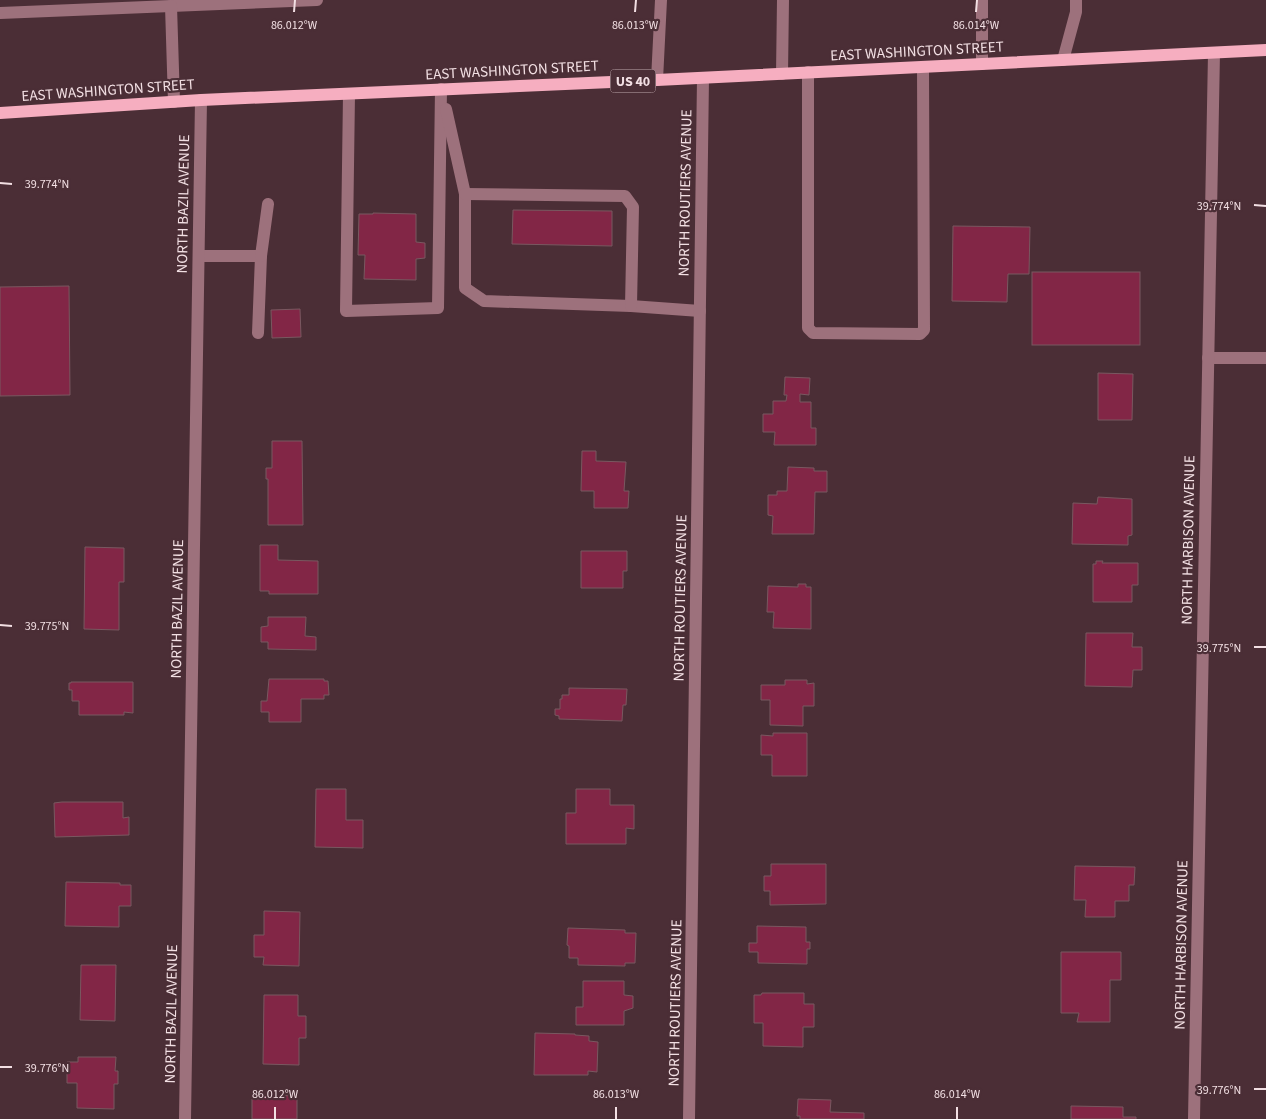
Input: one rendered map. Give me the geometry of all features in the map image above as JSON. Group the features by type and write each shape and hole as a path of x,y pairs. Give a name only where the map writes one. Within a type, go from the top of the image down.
{"main road":[{"name":"EAST WASHINGTON STREET","path":"0,113 201,100 703,78 1266,50"}],"street":[{"path":"0,13 91,5 156,3 171,6 185,2 317,0"},
{"path":"657,80 661,0"},
{"path":"782,74 783,0"},
{"path":"982,0 982,64"},
{"path":"1063,60 1076,12 1076,0"},
{"path":"171,6 174,102"},
{"name":"NORTH HARBISON AVENUE","path":"1194,1119 1214,53"},
{"path":"808,72 808,328 813,333 920,334 924,330 923,67"},
{"name":"NORTH ROUTIERS AVENUE","path":"689,1119 703,78"},
{"path":"441,90 466,194 464,288 484,302 631,306 700,311"},
{"path":"349,94 346,310 438,308 441,90"},
{"name":"NORTH BAZIL AVENUE","path":"185,1119 201,100"},
{"path":"466,194 625,196 633,207 631,306"},
{"path":"258,333 261,256 268,204"},
{"path":"199,256 261,256"},
{"path":"1208,358 1266,358"}],"building":[{"path":"513,210 612,211 612,246 512,244"},
{"path":"359,214 416,214 416,242 425,243 425,258 416,259 416,280 364,279 365,255 358,255"},
{"path":"953,226 1030,227 1029,274 1008,274 1007,302 952,301"},
{"path":"1032,272 1140,272 1140,345 1032,345"},
{"path":"69,286 70,395 0,396 0,287"},
{"path":"300,309 301,337 272,338 271,310"},
{"path":"1098,373 1133,374 1132,420 1098,420"},
{"path":"785,377 810,378 809,395 800,394 800,402 811,402 811,428 816,428 816,445 774,445 775,432 763,432 763,414 773,414 773,401 786,401 787,395 784,395"},
{"path":"272,441 302,441 303,525 268,525 268,479 266,479 266,468 272,468"},
{"path":"582,451 596,451 596,461 626,462 624,491 629,491 628,508 594,508 594,491 581,491"},
{"path":"788,467 814,468 814,471 827,471 827,492 815,492 814,534 772,534 773,516 768,515 768,495 777,495 777,491 787,491"},
{"path":"1098,497 1132,499 1132,535 1128,536 1128,545 1072,544 1073,503 1097,504"},
{"path":"260,545 278,545 278,560 318,561 318,594 269,594 269,591 260,591"},
{"path":"85,547 124,548 124,582 119,582 119,630 84,629"},
{"path":"581,551 627,551 627,571 623,571 623,588 581,588"},
{"path":"1096,561 1103,561 1102,563 1138,563 1138,585 1132,585 1132,602 1093,602 1093,564 1096,564"},
{"path":"798,584 806,584 806,587 811,587 811,629 773,628 774,612 767,612 768,586 798,587"},
{"path":"268,617 306,617 305,636 316,637 316,650 268,649 268,642 261,642 261,627 268,626"},
{"path":"1086,633 1133,633 1132,647 1142,647 1142,670 1133,670 1132,687 1085,686"},
{"path":"269,679 324,679 324,681 328,681 329,695 324,695 324,699 301,699 301,722 269,722 269,712 261,712 261,701 267,701"},
{"path":"785,680 807,680 807,684 814,683 814,706 803,706 803,726 770,725 770,700 761,700 761,685 785,685"},
{"path":"133,682 133,713 124,712 124,715 79,715 79,701 72,701 72,690 69,690 69,683"},
{"path":"569,688 627,689 622,721 559,719 559,716 555,715 555,709 560,709 560,699 562,699 562,695 569,695"},
{"path":"773,733 807,733 807,776 772,776 772,755 761,755 761,735 773,736"},
{"path":"316,789 346,789 346,820 363,820 363,848 315,847"},
{"path":"576,789 610,789 610,805 634,805 634,829 626,828 626,844 566,844 566,813 576,813"},
{"path":"123,802 123,818 129,817 129,835 55,837 54,803"},
{"path":"771,864 826,864 826,904 770,905 770,891 764,891 764,876 771,876"},
{"path":"1075,866 1135,867 1134,885 1129,885 1129,901 1115,901 1115,917 1085,917 1086,900 1074,900"},
{"path":"66,882 131,885 131,906 119,906 119,927 65,926"},
{"path":"264,911 300,912 299,966 263,965 264,957 254,957 254,935 264,935"},
{"path":"757,926 806,927 806,942 810,942 810,949 807,949 807,964 758,963 758,952 749,952 749,943 757,943"},
{"path":"568,928 625,930 625,933 636,933 635,963 625,963 625,966 578,965 578,958 569,958 569,946 567,945"},
{"path":"1061,952 1121,952 1121,980 1110,980 1110,1022 1077,1022 1079,1013 1061,1013"},
{"path":"81,965 116,965 115,1021 80,1020"},
{"path":"583,981 624,981 624,995 633,996 633,1008 624,1011 624,1025 576,1025 576,1007 583,1007"},
{"path":"762,993 804,993 804,1004 814,1004 814,1027 803,1027 803,1047 763,1046 763,1023 754,1023 754,995 761,995"},
{"path":"264,995 298,995 298,1016 306,1016 306,1038 299,1038 299,1065 263,1064"},
{"path":"535,1033 589,1036 589,1041 598,1042 597,1072 588,1071 588,1075 534,1075"},
{"path":"78,1057 116,1057 115,1071 118,1071 118,1084 114,1084 114,1109 77,1108 77,1083 67,1083 67,1062 78,1062"},
{"path":"263,1095 297,1096 297,1119 252,1119 252,1099 263,1099"},
{"path":"798,1099 831,1100 830,1112 864,1113 864,1119 800,1119 800,1116 797,1116"},
{"path":"1071,1106 1123,1107 1123,1117 1136,1117 1136,1119 1071,1119"}]}
